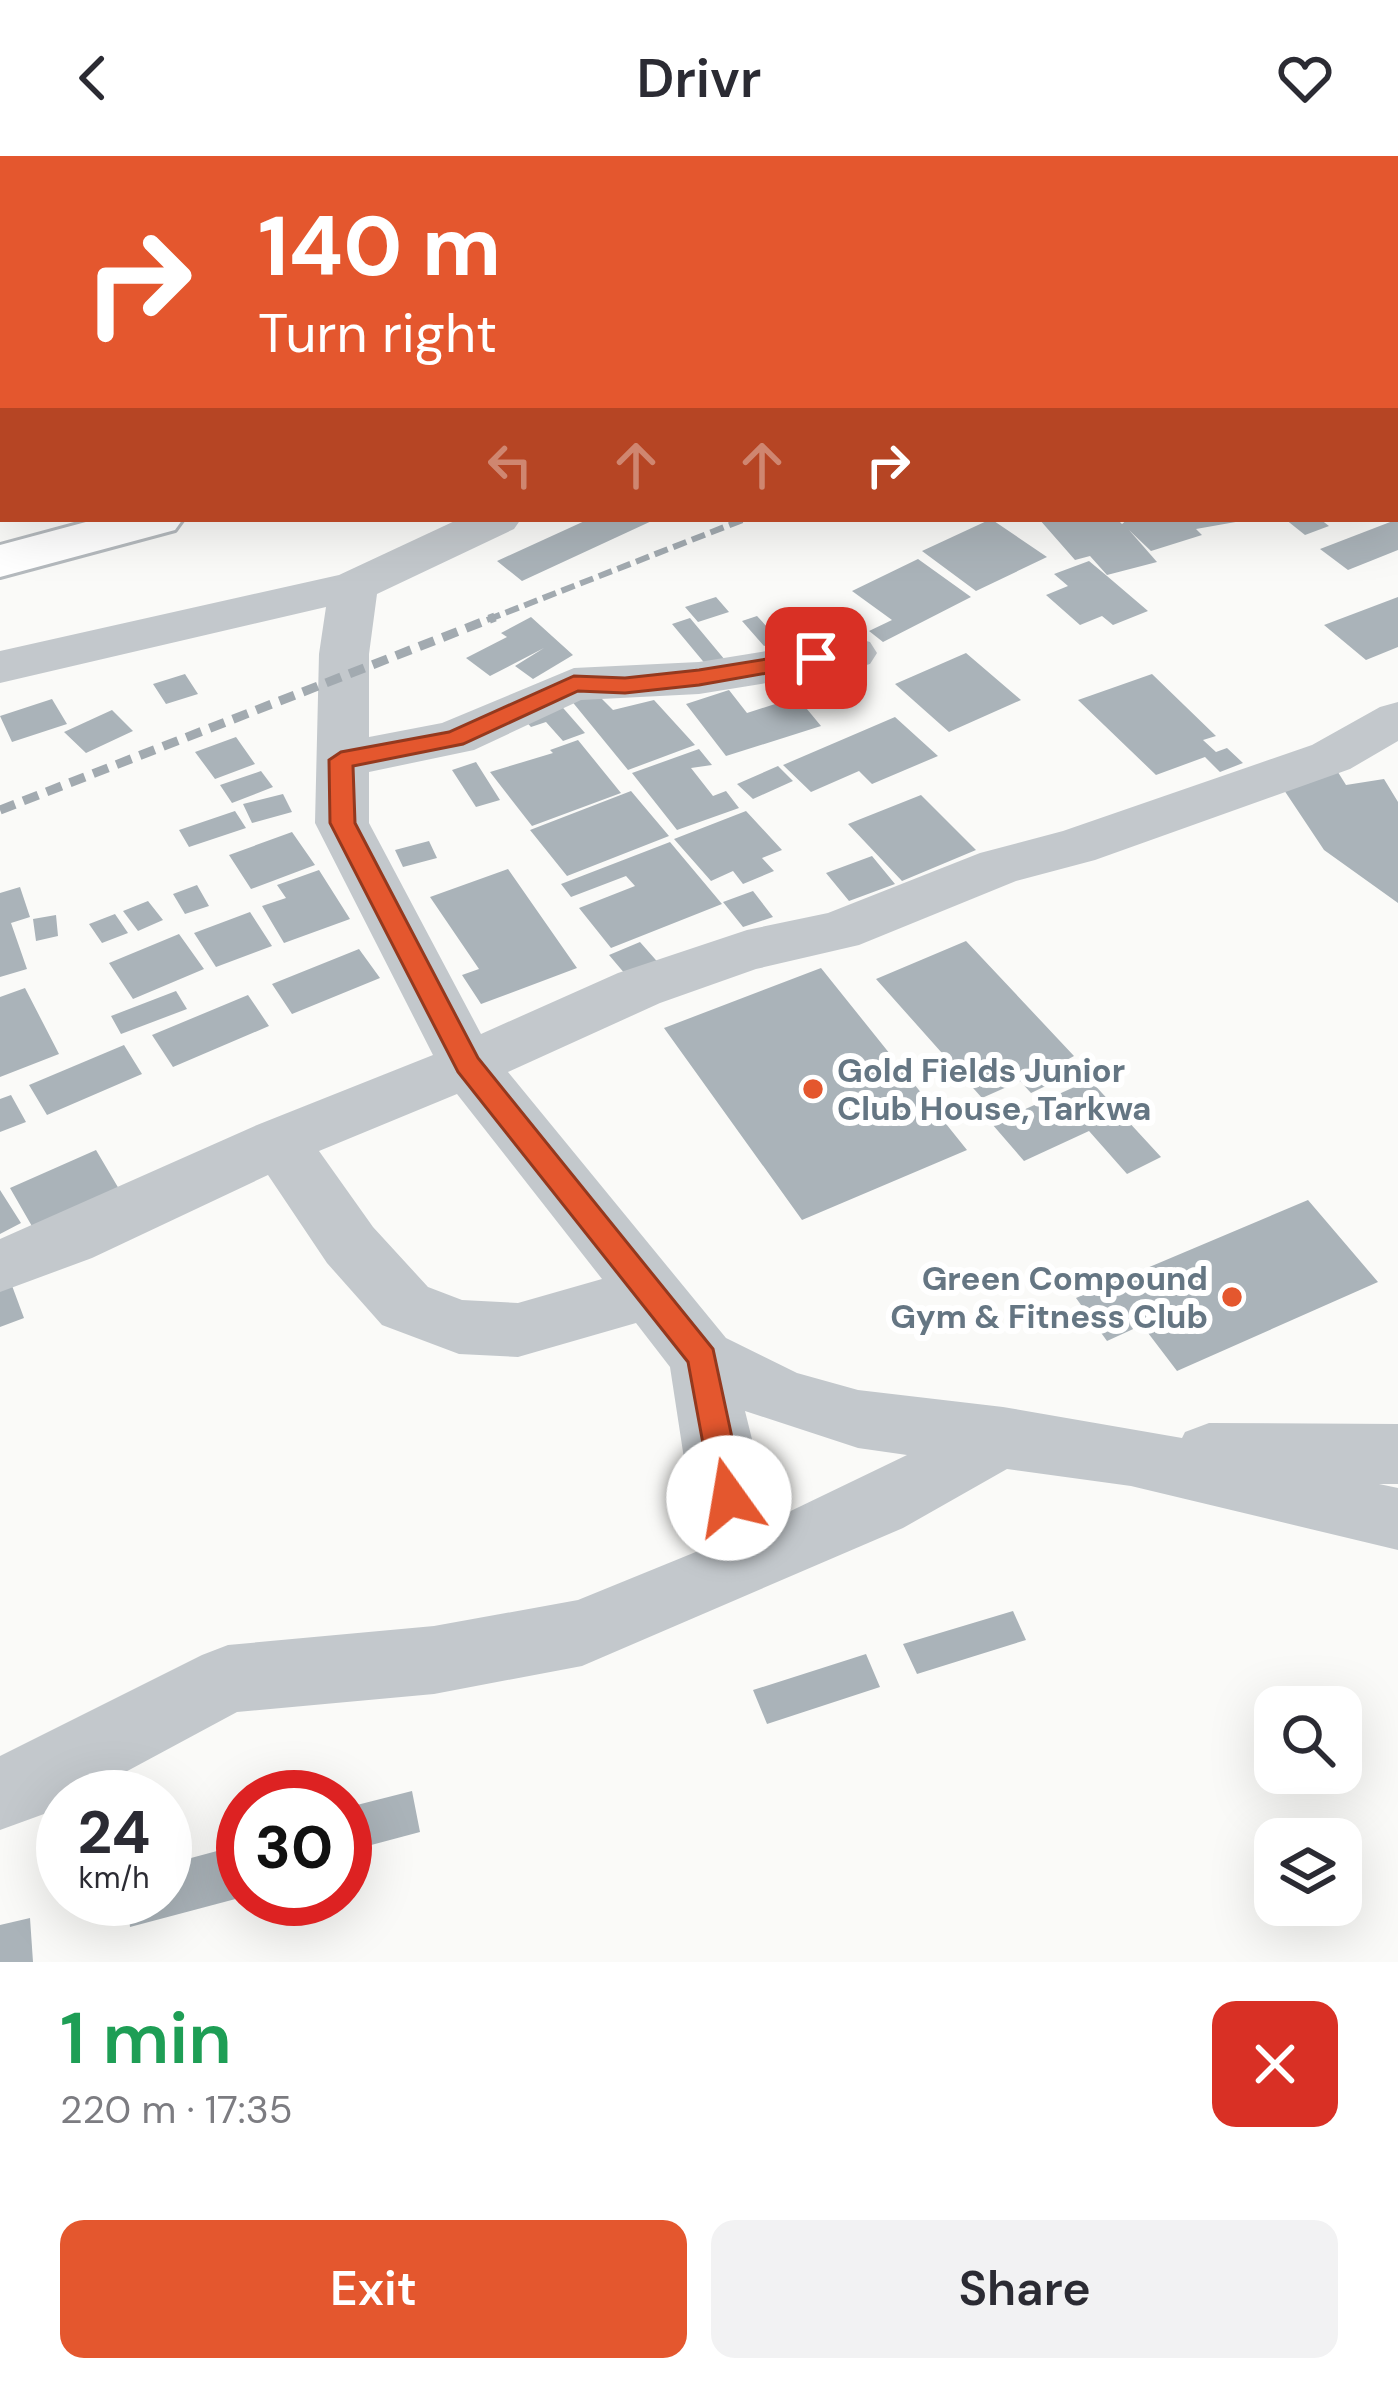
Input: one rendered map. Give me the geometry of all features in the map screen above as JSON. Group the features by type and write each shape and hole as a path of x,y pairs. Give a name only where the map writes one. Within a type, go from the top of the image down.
{"main road":[{"path":"0,561 147,522"}],"street":[{"path":"0,667 354,586 491,522"},
{"path":"354,586 344,654 342,823 468,1065 702,1358 782,1397 858,1419 1131,1456 1398,1519"},
{"path":"341,760 455,738 574,684 681,680 852,653"},
{"path":"0,1266 69,1240 279,1142 639,988 747,950 839,931 1000,866 1076,847 1330,758 1398,719"},
{"path":"279,1142 350,1245 405,1306 459,1327 518,1330 648,1293"},
{"path":"702,1358 719,1465 749,1563"},
{"path":"0,1793 28,1784 229,1679 434,1660 582,1634 878,1506 1003,1436"},
{"path":"1131,1456 1280,1450 1398,1454"}],"building":[{"path":"582,522 650,522 522,581 497,561"},
{"path":"985,522 995,522 1047,557 976,591 922,551"},
{"path":"1042,522 1236,522 1196,529 1202,535 1151,551 1129,530 1157,562 1107,575 1090,556 1075,560"},
{"path":"1289,522 1329,526 1305,535"},
{"path":"1398,522 1398,550 1348,570 1320,549"},
{"path":"918,559 971,597 883,642 869,631 892,620 852,591"},
{"path":"1089,561 1148,611 1113,625 1102,616 1080,625 1046,595 1068,586 1054,574"},
{"path":"716,597 729,612 698,622 685,607"},
{"path":"1398,597 1398,647 1366,660 1324,625"},
{"path":"757,616 780,641 764,646 742,621"},
{"path":"531,617 573,655 533,679 515,666 544,648 490,676 466,658 507,637 501,633"},
{"path":"690,618 725,660 707,666 672,624"},
{"path":"966,653 1021,700 949,732 895,684"},
{"path":"185,674 198,694 166,704 153,684"},
{"path":"1152,674 1216,736 1203,740 1216,752 1227,748 1243,763 1220,772 1205,757 1156,775 1078,700"},
{"path":"729,690 747,713 797,697 821,726 726,756 686,704"},
{"path":"596,693 613,710 654,700 695,745 628,770 570,699"},
{"path":"52,699 67,724 12,742 0,716"},
{"path":"557,701 585,733 563,741 546,722 531,727 520,715"},
{"path":"112,710 133,731 86,753 64,732"},
{"path":"895,717 938,756 872,784 859,771 811,792 783,765"},
{"path":"236,737 255,764 215,779 195,752"},
{"path":"578,740 621,793 532,826 490,772 553,753 550,750"},
{"path":"699,749 712,765 691,768 713,796 726,791 739,808 677,830 632,773"},
{"path":"476,762 500,800 476,807 452,770"},
{"path":"778,766 793,781 753,799 737,784"},
{"path":"1336,769 1346,785 1384,779 1398,802 1398,903 1324,850 1284,790"},
{"path":"261,771 273,787 232,803 220,785"},
{"path":"631,791 669,836 567,876 530,830"},
{"path":"283,794 292,812 252,823 243,804"},
{"path":"921,795 976,850 902,881 848,824"},
{"path":"235,811 246,828 189,847 179,830"},
{"path":"746,811 782,850 762,858 774,871 743,884 733,871 711,881 674,839"},
{"path":"292,832 315,865 251,889 229,855"},
{"path":"429,841 437,858 403,867 395,850"},
{"path":"670,842 722,904 611,948 579,908 635,886 626,876 571,897 561,884"},
{"path":"872,856 895,884 849,901 826,873"},
{"path":"508,869 577,968 481,1004 462,975 479,969 430,897"},
{"path":"319,870 350,919 284,943 262,906 286,898 277,885"},
{"path":"197,885 209,906 185,914 173,894"},
{"path":"20,887 30,917 11,923 27,969 0,977 0,893"},
{"path":"753,891 773,917 743,927 723,902"},
{"path":"148,901 163,920 138,931 123,911"},
{"path":"250,912 272,946 216,967 194,933"},
{"path":"115,914 128,933 102,943 89,924"},
{"path":"56,915 58,936 36,941 33,919"},
{"path":"179,934 204,969 133,999 109,963"},
{"path":"966,941 1074,1056 1063,1062 1073,1073 1031,1093 1020,1081 982,1098 876,979"},
{"path":"640,942 662,967 631,981 609,955"},
{"path":"359,949 380,978 292,1014 272,984"},
{"name":"Gold Fields Junior Club House, Tarkwa","path":"821,968 967,1150 802,1220 664,1028"},
{"path":"25,988 59,1054 0,1077 0,997"},
{"path":"176,991 187,1009 121,1034 111,1016"},
{"path":"248,995 269,1026 173,1067 152,1035"},
{"path":"124,1045 142,1074 47,1115 29,1085"},
{"path":"1090,1080 1161,1157 1127,1174 1089,1131 1024,1161 992,1124"},
{"path":"11,1095 26,1122 0,1132 0,1099"},
{"path":"96,1150 119,1189 33,1228 10,1188"},
{"path":"0,1190 21,1223 0,1234"},
{"path":"1308,1200 1378,1282 1177,1371 1142,1325 1107,1341 1076,1298"},
{"path":"11,1283 24,1318 0,1327 0,1287"},
{"path":"1013,1611 1026,1640 917,1674 903,1644"},
{"path":"866,1654 880,1687 767,1724 753,1690"},
{"path":"412,1791 420,1832 372,1845 372,1801"},
{"path":"216,1851 216,1904 192,1911 192,1858"},
{"path":"30,1918 33,1962 0,1962 0,1925"}],"railway":[{"path":"487,620 737,522"},
{"path":"0,810 495,617"}],"place":[{"name":"Gold Fields Junior Club House, Tarkwa","path":"813,1089"},
{"name":"Green Compound Gym & Fitness Club","path":"1232,1297"}],"route":[{"path":"729,1498 702,1358 468,1065 342,823 341,760 455,738 574,684 699,678 816,658"}]}
